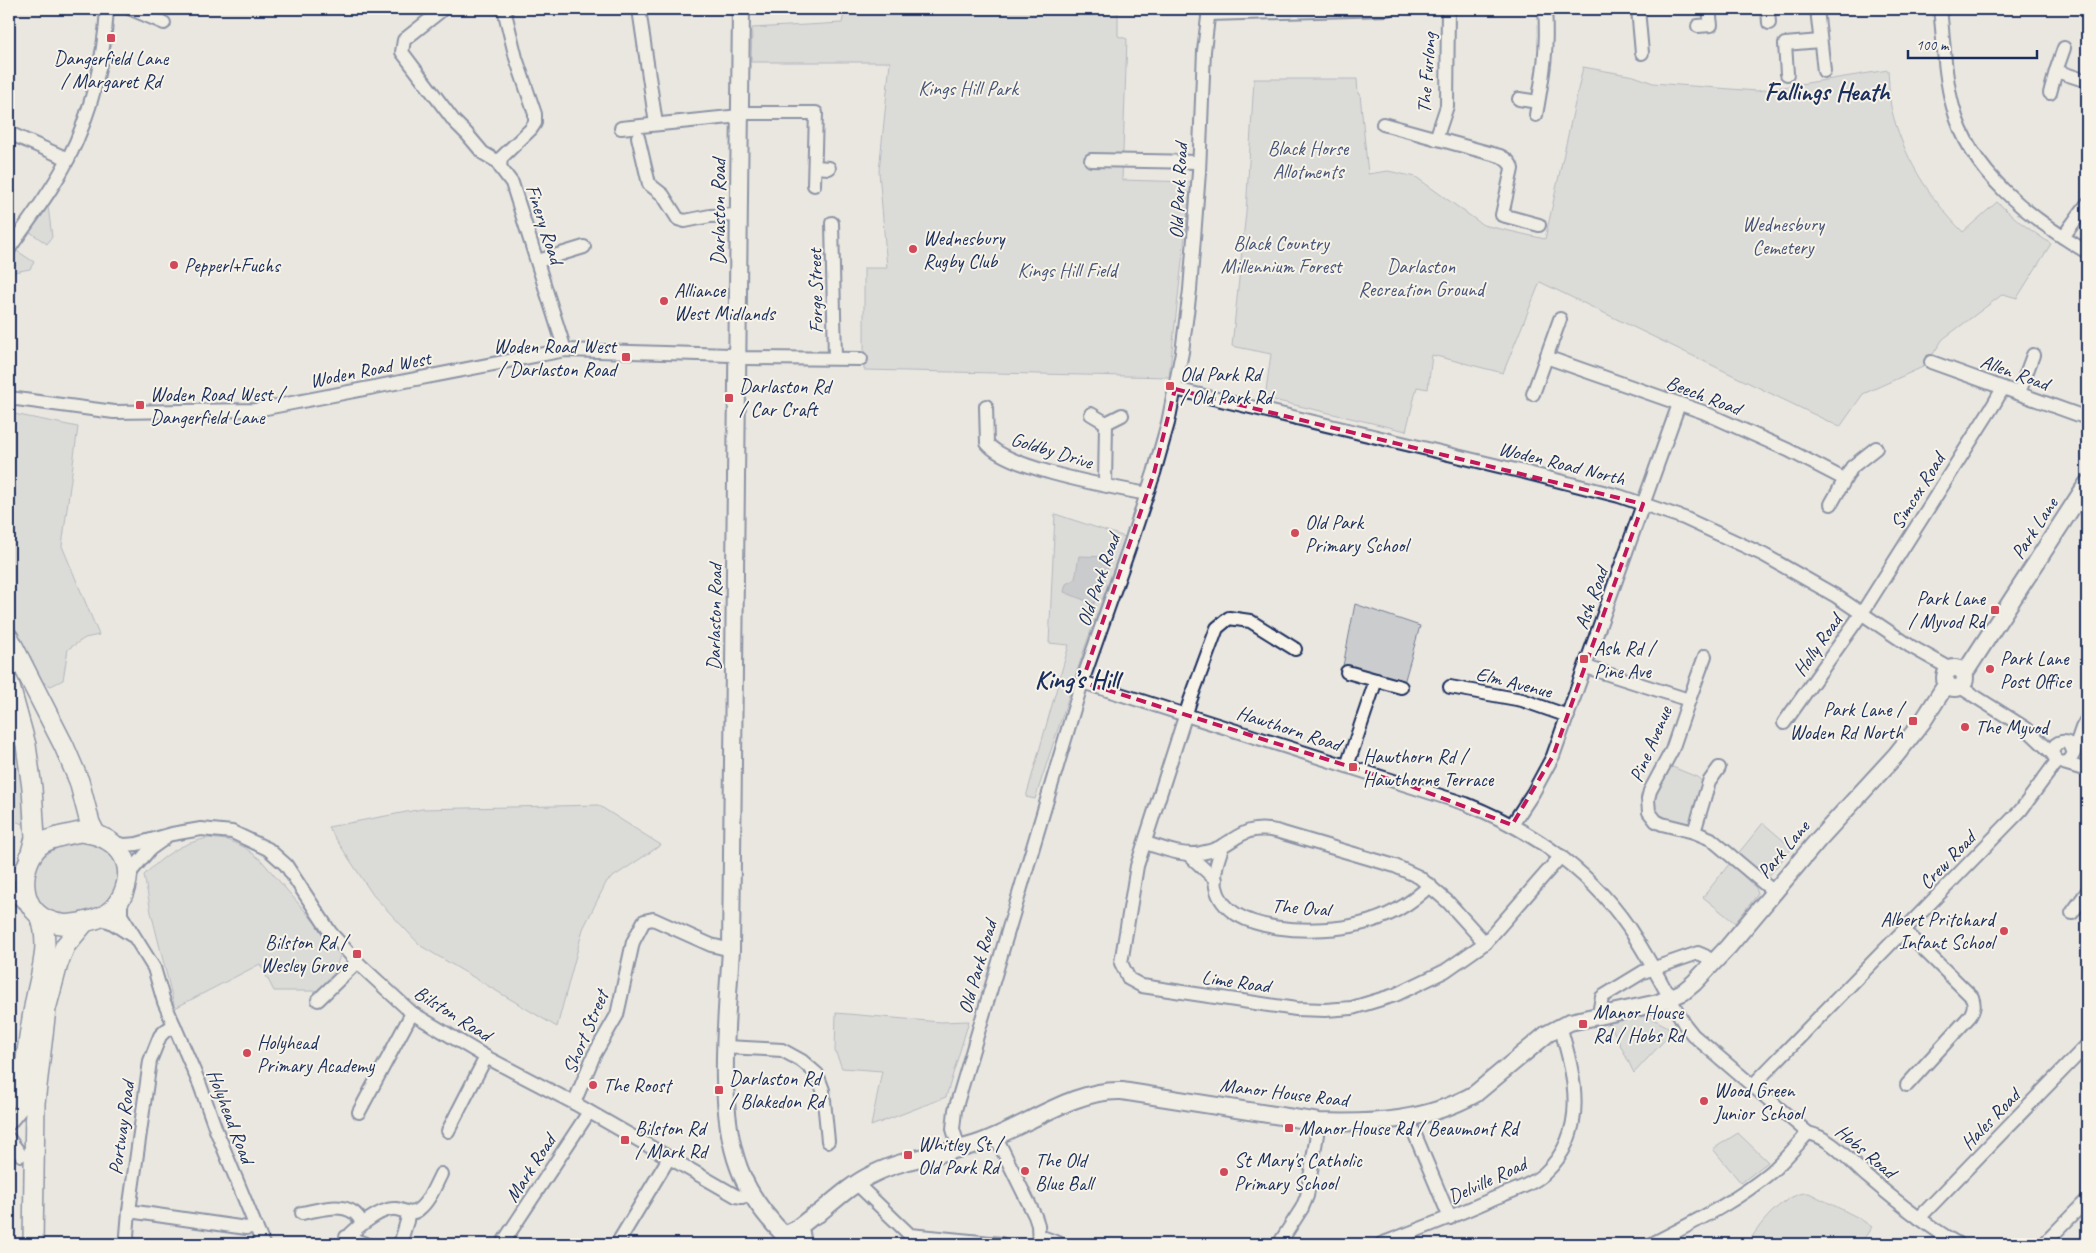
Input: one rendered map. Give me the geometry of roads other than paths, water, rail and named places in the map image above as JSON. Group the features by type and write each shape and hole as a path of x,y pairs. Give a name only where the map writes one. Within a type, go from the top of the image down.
{"highway":[{"path":"9,638 64,746 78,781 90,823 103,838 119,849 129,874 121,899 110,912 91,920 66,925 37,913"},
{"path":"9,683 26,745 32,788 35,838 28,860 25,888 46,930 46,948 32,1016 25,1068 20,1155 22,1244"},
{"path":"28,860 42,844 49,840 80,832 103,838"},
{"path":"33,1244 35,1103 46,1010 58,964 65,946 91,920"}],"main road":[{"name":"Darlaston Road","path":"741,9 731,950 726,1047 727,1104 731,1138 739,1168 752,1194 768,1215 770,1221 795,1239"},
{"name":"Park Lane","path":"1670,999 1694,983 1714,963 1818,840 1896,755 1998,620 2087,484"},
{"name":"Manor House Road","path":"795,1239 816,1219 818,1214 856,1182 874,1173 904,1162 959,1149 996,1137 1086,1096 1108,1091 1166,1097 1319,1122 1373,1122 1408,1118 1446,1108 1475,1094 1547,1034 1560,1026 1670,999"}],"street":[{"path":"9,249 45,197 68,159 98,75 107,9"},
{"path":"131,9 164,22"},
{"path":"444,9 404,40 401,48 402,52 454,121 483,153 500,163 502,158 531,129 534,123 534,114 516,58 504,9"},
{"path":"639,9 656,124"},
{"path":"1209,12 1388,9"},
{"name":"The Furlong","path":"1436,138 1447,106 1448,9"},
{"path":"1519,98 1537,109 1547,47 1545,9"},
{"path":"1638,9 1642,53"},
{"path":"1698,26 1711,25 1708,9"},
{"path":"1768,9 1769,23"},
{"path":"1817,9 1824,70"},
{"path":"1940,9 1947,82 1953,109 1964,136 1983,166 2017,204 2087,252"},
{"name":"Old Park Road","path":"959,1149 953,1129 955,1110 1082,682 1147,494 1176,389 1190,290 1204,52 1209,12"},
{"path":"1787,74 1785,44 1820,41"},
{"path":"2050,93 2064,48"},
{"path":"2056,71 2087,81"},
{"path":"621,128 740,116 747,113 822,113 814,186"},
{"name":"The Furlong","path":"1383,124 1500,156 1507,160 1511,164 1512,169 1502,214 1539,225"},
{"path":"9,133 68,159"},
{"path":"638,137 649,184 663,195 678,219 684,221 710,216 740,215"},
{"path":"1091,160 1199,162"},
{"name":"Finery Road","path":"500,163 500,168 512,183 565,350"},
{"path":"815,167 829,168"},
{"path":"2063,237 2087,204"},
{"name":"Forge Street","path":"832,223 835,358"},
{"path":"538,261 584,247"},
{"path":"1533,394 1560,320"},
{"name":"Woden Road West","path":"9,398 114,412 256,410 565,350 731,355 738,357"},
{"path":"2019,393 2033,355"},
{"name":"Forge Street","path":"738,357 861,359"},
{"name":"Beech Road","path":"1546,357 1703,412 1779,446 1844,479"},
{"name":"Allen Road","path":"1931,362 2087,418"},
{"name":"Simcox Road","path":"1862,613 2003,388"},
{"name":"Woden Road North","path":"1176,389 1619,496 1684,518 1764,555 1836,596 2086,769"},
{"name":"Ash Road","path":"1512,825 1548,766 1568,716 1679,404"},
{"name":"Goldby Drive","path":"986,406 987,444 999,454 1062,476 1147,494"},
{"path":"1092,414 1106,423"},
{"path":"1106,423 1122,415"},
{"path":"1105,485 1106,423"},
{"path":"1831,504 1852,467 1876,448"},
{"name":"Holly Road","path":"1784,723 1862,613"},
{"name":"Lime Road","path":"1295,649 1250,621 1229,618 1217,628 1186,714 1145,843 1132,891 1121,963 1129,980 1142,986 1296,1009 1325,1010 1352,1008 1394,995 1430,980 1458,963 1485,943 1561,856"},
{"name":"Pine Avenue","path":"1705,656 1672,750 1650,791 1647,804 1649,812 1656,821 1711,839 1774,892"},
{"name":"Pine Avenue","path":"1586,667 1689,700"},
{"path":"1347,672 1401,687"},
{"path":"1347,766 1376,680"},
{"name":"Hawthorn Road","path":"1082,682 1466,804 1512,825 1561,856 1597,889 1636,937 1670,999"},
{"name":"Elm Avenue","path":"1450,687 1522,700 1568,716"},
{"name":"Crew Road","path":"1752,1086 2021,810 2084,724"},
{"path":"1694,832 1709,782 1719,768"},
{"name":"Bilston Road","path":"103,838 130,845 201,829 232,832 268,849 286,865 330,932 357,962 412,1012 486,1057 574,1103 736,1196 742,1197 752,1194"},
{"path":"1145,843 1188,854 1201,854 1223,845 1251,829 1276,830 1395,866 1419,877 1448,902 1485,943"},
{"name":"Bilston Road","path":"129,874 150,849 172,834"},
{"name":"The Oval","path":"1223,845 1217,864 1216,880 1216,887 1223,901 1243,918 1298,930 1328,930 1362,924 1404,906 1416,899 1430,885"},
{"path":"1188,854 1216,880"},
{"path":"9,875 16,874 28,860"},
{"path":"9,892 37,913"},
{"path":"2072,913 2087,892"},
{"name":"Holyhead Road","path":"121,899 121,914 140,944 148,971 164,1002 200,1085 216,1130 263,1244"},
{"name":"Short Street","path":"574,1103 594,1055 617,1015 633,942 644,920 653,919 711,945 731,950"},
{"path":"91,920 111,922 140,944"},
{"path":"1905,931 1972,997 1974,1003 1974,1009 1970,1016 1907,1084"},
{"path":"1603,1015 1600,1008 1602,997 1644,972 1698,953 1714,963"},
{"path":"318,1000 357,962"},
{"name":"Hobs Road","path":"1670,999 1693,1035 1752,1086 1808,1132 1824,1138 1944,1241 1958,1244"},
{"path":"359,1112 412,1012"},
{"name":"Portway Road","path":"128,1244 129,1211 150,1061 160,1036 174,1025"},
{"name":"Delville Road","path":"1381,1244 1450,1218 1534,1180 1549,1169 1564,1147 1574,1121 1575,1101 1568,1058 1560,1026"},
{"name":"Hales Road","path":"1919,1218 2087,1045"},
{"path":"726,1047 782,1050 802,1061 817,1074 823,1090 828,1141"},
{"path":"448,1130 486,1057"},
{"path":"9,1124 22,1108"},
{"name":"Mark Road","path":"502,1244 589,1112"},
{"path":"1408,1118 1450,1218"},
{"path":"1279,1244 1302,1208 1307,1196 1319,1122"},
{"path":"1652,1244 1699,1219 1771,1172 1808,1132"},
{"path":"996,1137 1035,1216 1039,1240 1061,1244"},
{"path":"9,1140 20,1155"},
{"path":"617,1244 669,1158"},
{"path":"344,1241 364,1224 389,1209 408,1213 417,1211 423,1206 441,1174"},
{"path":"856,1182 910,1235 1001,1244"},
{"path":"2044,1244 2087,1200"},
{"path":"302,1213 326,1208 346,1209 353,1212 364,1224"},
{"path":"129,1211 246,1228 256,1226"},
{"path":"400,1244 408,1213"},
{"path":"344,1241 366,1244"}],"place":[{"name":"Dangerfield Lane / Margaret Rd","path":"111,38"},
{"name":"Wednesbury Rugby Club","path":"913,249"},
{"name":"Pepperl+Fuchs","path":"174,265"},
{"name":"Alliance West Midlands","path":"664,301"},
{"name":"Woden Road West / Darlaston Road","path":"626,357"},
{"name":"Old Park Rd / Old Park Rd","path":"1170,386"},
{"name":"Darlaston Rd / Car Craft","path":"729,398"},
{"name":"Woden Road West / Dangerfield Lane","path":"140,405"},
{"name":"Old Park Primary School","path":"1295,533"},
{"name":"Park Lane / Myvod Rd","path":"1995,610"},
{"name":"Ash Rd / Pine Ave","path":"1584,659"},
{"name":"Park Lane Post Office","path":"1990,669"},
{"name":"Park Lane / Woden Rd North","path":"1913,721"},
{"name":"The Myvod","path":"1965,727"},
{"name":"Hawthorn Rd / Hawthorne Terrace","path":"1353,767"},
{"name":"Albert Pritchard Infant School","path":"2004,931"},
{"name":"Bilston Rd / Wesley Grove","path":"357,954"},
{"name":"Manor House Rd / Hobs Rd","path":"1583,1024"},
{"name":"Holyhead Primary Academy","path":"247,1053"},
{"name":"The Roost","path":"593,1085"},
{"name":"Darlaston Rd / Blakedon Rd","path":"719,1090"},
{"name":"Wood Green Junior School","path":"1704,1101"},
{"name":"Manor House Rd / Beaumont Rd","path":"1289,1128"},
{"name":"Bilston Rd / Mark Rd","path":"625,1140"},
{"name":"Whitley St / Old Park Rd","path":"908,1155"},
{"name":"The Old Blue Ball","path":"1025,1171"},
{"name":"St Mary's Catholic Primary School","path":"1224,1172"}],"district":[{"name":"Fallings Heath","path":"1827,91"},
{"name":"King’s Hill","path":"1077,679"}],"park label":[{"name":"Kings Hill Park","path":"968,88"},
{"name":"Black Horse Allotments","path":"1308,160"},
{"name":"Wednesbury Cemetery","path":"1783,236"},
{"name":"Black Country Millennium Forest","path":"1281,254"},
{"name":"Kings Hill Field","path":"1067,270"},
{"name":"Darlaston Recreation Ground","path":"1421,278"}]}
